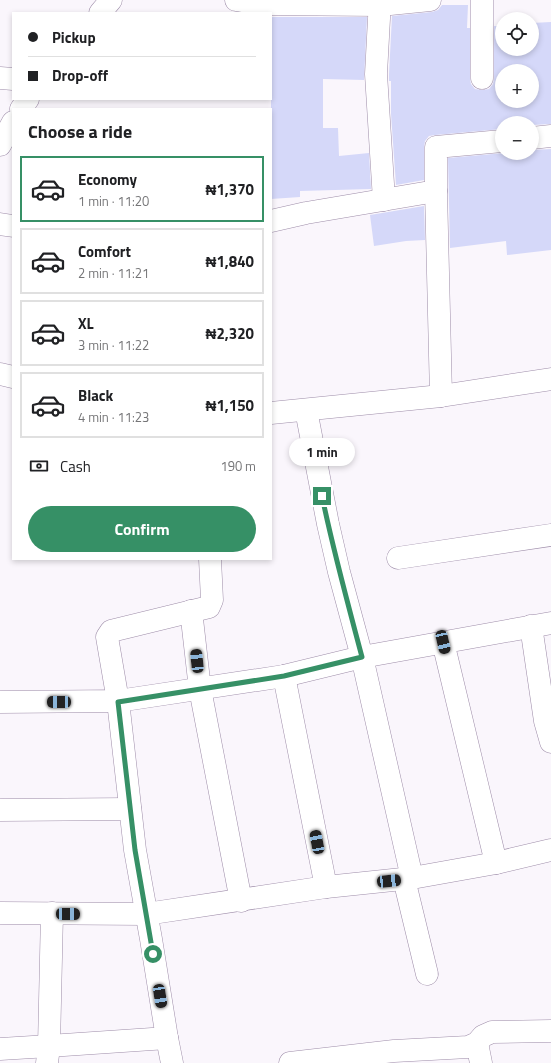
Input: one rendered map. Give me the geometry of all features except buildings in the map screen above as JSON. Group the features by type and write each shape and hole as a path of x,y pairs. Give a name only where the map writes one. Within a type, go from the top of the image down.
{"street":[{"path":"101,12 111,0"},
{"path":"236,0 260,4 430,0"},
{"path":"482,0 482,78"},
{"path":"380,2 376,74 384,200"},
{"path":"0,78 12,79"},
{"path":"0,145 12,124"},
{"path":"539,137 551,136"},
{"path":"441,396 436,147 495,142"},
{"path":"272,221 436,190"},
{"path":"0,224 12,226"},
{"path":"0,374 12,377"},
{"path":"272,413 441,396 551,379"},
{"path":"306,410 328,524 339,572 362,657 427,974"},
{"path":"398,558 551,535"},
{"path":"172,1063 135,850 118,702 107,637 111,631 209,607 212,600 210,560"},
{"path":"190,611 200,689 241,901"},
{"path":"0,702 118,702 284,676 362,657 541,624 545,721 551,742"},
{"path":"443,642 496,863"},
{"path":"284,676 326,887"},
{"path":"0,810 130,809"},
{"path":"0,913 146,914 241,901 326,887 408,879 496,863 551,850"},
{"path":"48,1055 52,913"},
{"path":"290,1063 394,1051 468,1047 479,1053 483,1036 492,1032 551,1031"},
{"path":"0,1049 48,1055 167,1038"}],"route":[{"path":"153,954 135,850 118,702 284,676 362,657 336,560 322,496"}]}
